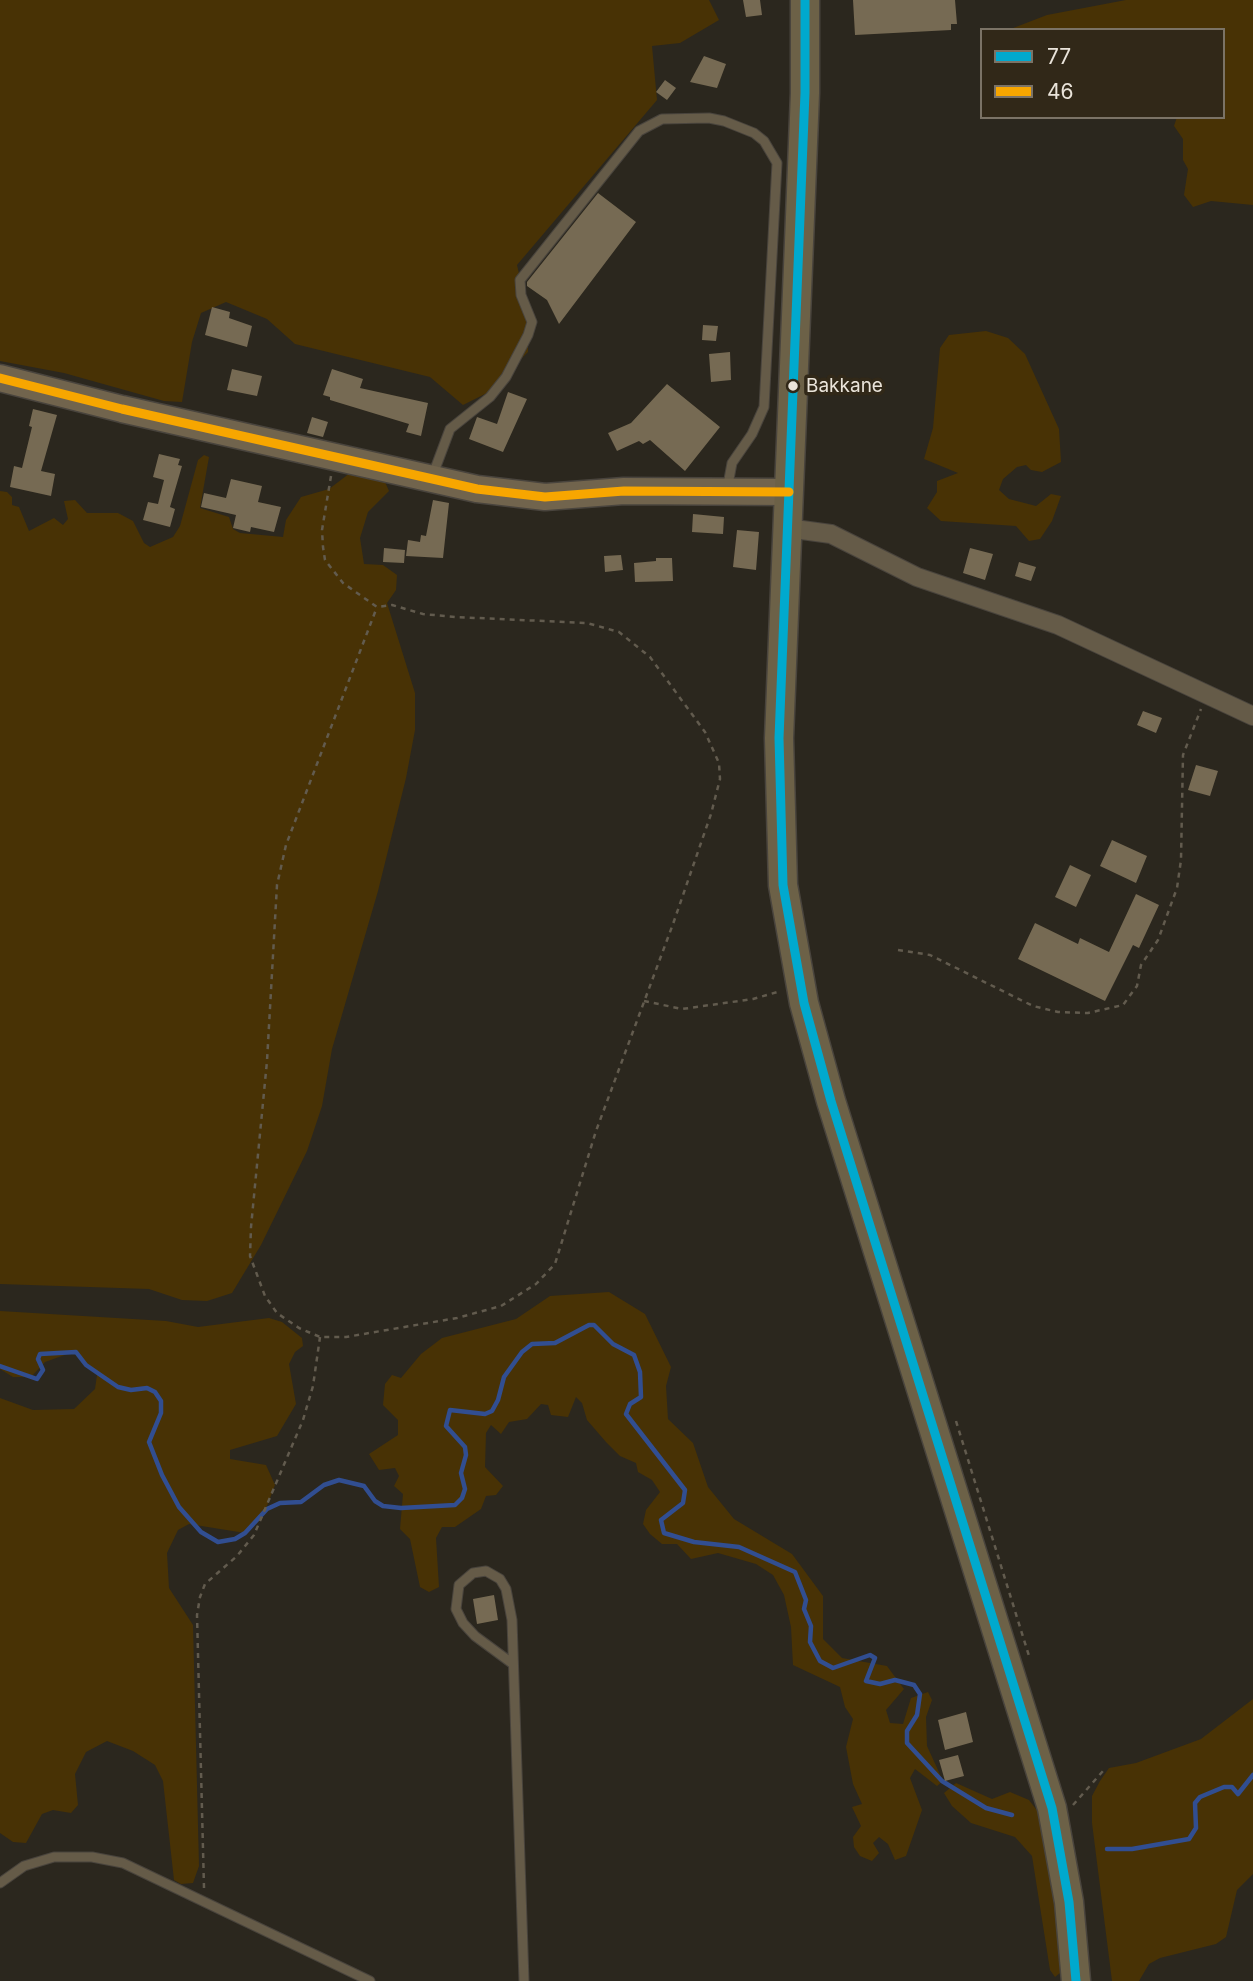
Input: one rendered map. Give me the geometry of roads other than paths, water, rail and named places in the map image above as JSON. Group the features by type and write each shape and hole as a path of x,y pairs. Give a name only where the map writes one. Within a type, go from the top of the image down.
{"main road":[{"path":"806,0 779,738 779,837 783,885 800,985 831,1101 1052,1808 1069,1902 1076,1981"}],"street":[{"path":"0,378 335,458 546,501 624,491 789,492"},
{"path":"787,528 831,534 917,577 1082,635 1253,716"}],"lane":[{"path":"432,478 450,429 490,397 506,377 528,335 532,322 521,295 520,280 639,131 662,119 709,118 724,121 765,141 777,163 764,407 756,427 732,464 727,491"},
{"path":"513,1664 475,1636 463,1623 456,1609 460,1585 473,1573 494,1574 506,1589 512,1620 524,1981"},
{"path":"0,1883 24,1866 54,1857 92,1857 122,1863 370,1981"}],"waterway":[{"path":"0,1366 37,1379 43,1370 38,1359 40,1354 76,1352 86,1365 118,1387 131,1390 147,1388 155,1392 161,1401 161,1413 149,1442 162,1475 179,1507 201,1532 218,1542 235,1539 245,1533 267,1509 280,1503 301,1502 324,1485 339,1480 364,1486 375,1501 383,1506 401,1508 455,1505 462,1498 465,1489 461,1473 466,1455 465,1447 446,1426 450,1410 485,1414 492,1411 504,1377 522,1352 532,1344 555,1343 594,1325 613,1344 634,1355 640,1372 641,1397 630,1404 626,1414 685,1490 683,1503 661,1520 664,1533 694,1542 739,1547 795,1572 806,1600 804,1609 811,1626 810,1642 820,1661 833,1668 870,1655 875,1658 866,1681 880,1684 895,1680 914,1685 920,1694 917,1715 907,1731 907,1743 942,1781 986,1808 1012,1815"},
{"path":"1107,1849 1132,1849 1189,1839 1196,1828 1195,1803 1200,1797 1224,1787 1232,1787 1238,1794 1253,1775"}],"place":[{"name":"Bakkane","path":"793,386"}]}
